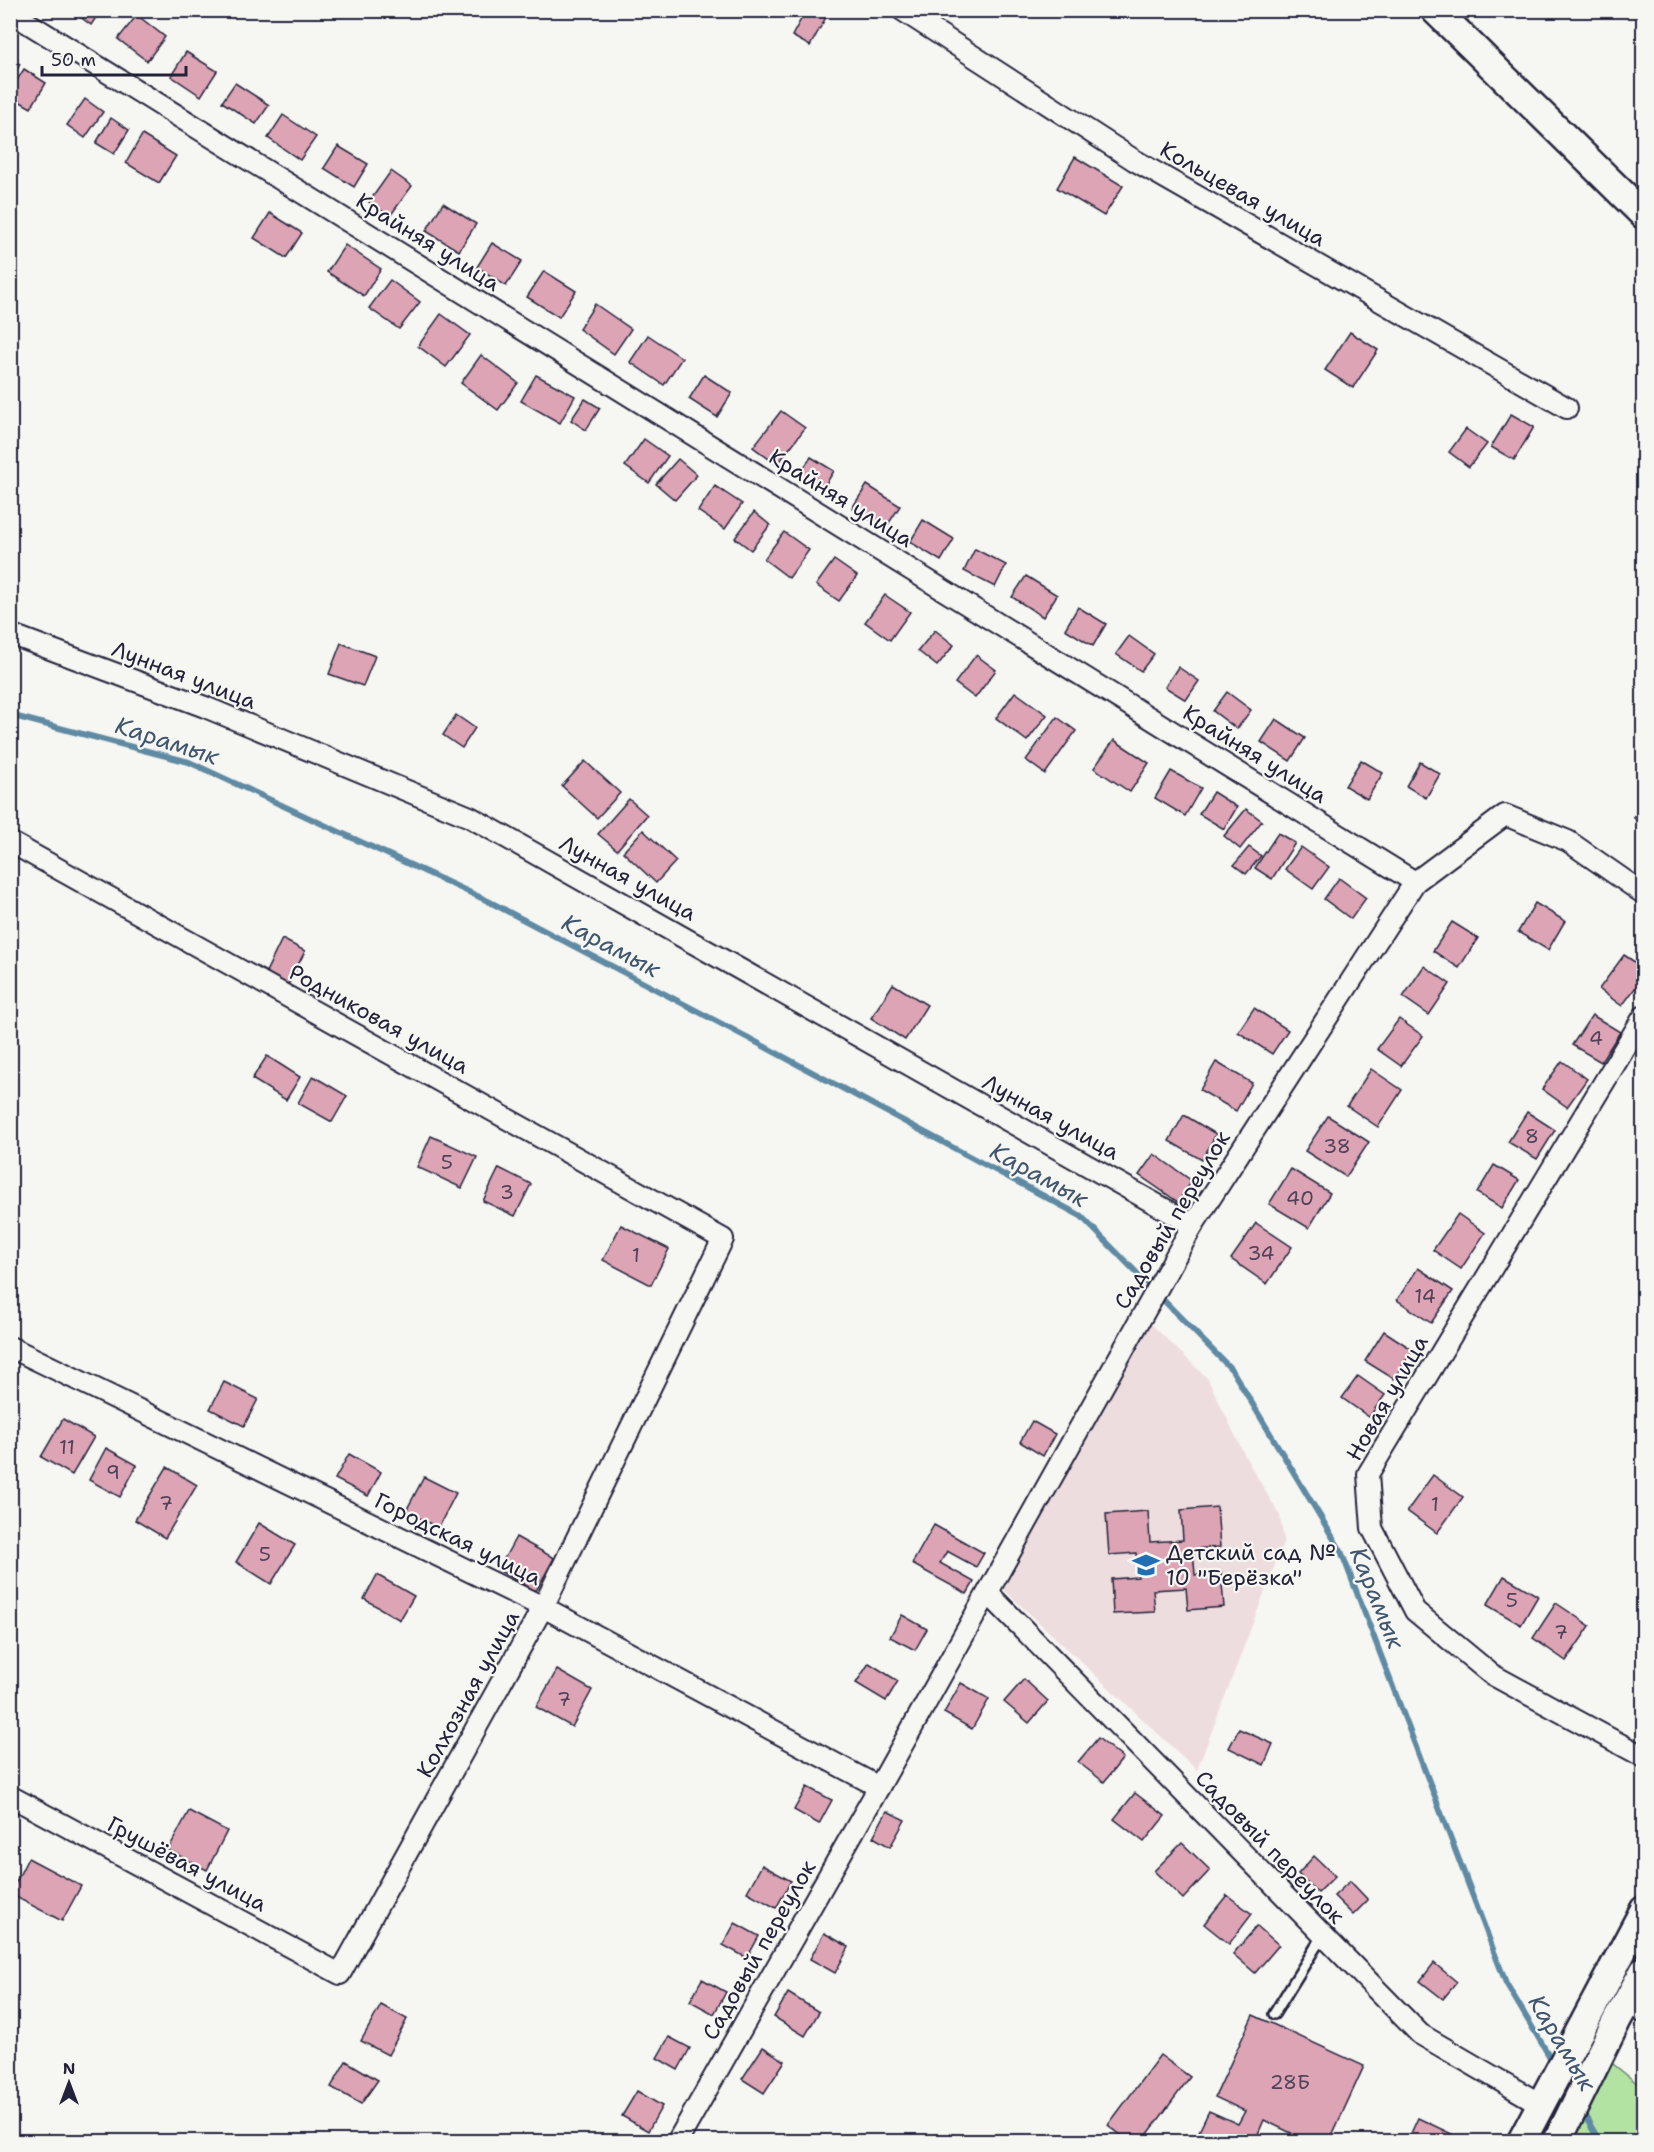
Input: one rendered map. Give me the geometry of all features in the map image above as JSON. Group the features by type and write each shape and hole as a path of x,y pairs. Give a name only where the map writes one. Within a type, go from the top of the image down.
{"main road":[{"path":"1435,10 1644,215"},
{"path":"1454,10 1644,192"},
{"path":"1521,2142 1644,1910"},
{"path":"1561,2135 1630,2010 1644,1971"}],"street":[{"name":"Кольцевая улица","path":"902,10 1134,159 1567,408"},
{"name":"Крайняя улица","path":"10,12 1415,882"},
{"name":"Лунная улица","path":"10,634 205,707 470,817 1193,1225"},
{"path":"1415,882 1505,815 1568,841 1644,894"},
{"name":"Родниковая улица","path":"10,842 723,1239"},
{"name":"Садовый переулок","path":"677,2142 879,1787 1193,1225 1415,882"},
{"name":"Новая улица","path":"1644,1016 1368,1474 1372,1528 1415,1611 1491,1674 1644,1757"},
{"name":"Колхозная улица","path":"340,1974 543,1607 723,1239"},
{"name":"Городская улица","path":"10,1347 543,1607 879,1787"},
{"name":"Садовый переулок","path":"988,1593 1420,2034 1542,2105"},
{"name":"Грушёвая улица","path":"10,1796 340,1974"}],"lane":[{"path":"1274,2014 1323,1935"}],"shaded area":[{"name":"Детский сад № 10 \"Берёзка\"","path":"1150,1323 1208,1379 1246,1458 1280,1516 1284,1541 1197,1770 1003,1589"}],"green space":[{"path":"1593,2048 1643,2088 1643,2141 1549,2142"}],"building":[{"path":"71,10 101,10 91,25"},
{"path":"806,10 830,10 810,46 792,36"},
{"path":"137,15 165,37 147,61 118,39"},
{"path":"186,52 217,71 201,96 171,76"},
{"path":"10,59 20,64 10,82"},
{"path":"24,69 46,83 31,108 10,96 10,91"},
{"path":"235,83 269,105 256,124 222,102"},
{"path":"85,99 103,112 85,138 67,125"},
{"path":"283,115 316,137 300,160 268,138"},
{"path":"111,118 129,130 114,154 96,143"},
{"path":"142,135 176,156 159,183 126,163"},
{"path":"338,146 368,164 354,187 324,168"},
{"path":"1075,157 1123,186 1104,216 1057,188"},
{"path":"391,171 412,186 390,216 369,202"},
{"path":"443,203 476,224 459,251 426,231"},
{"path":"270,213 302,233 286,258 254,238"},
{"path":"492,243 522,261 506,286 477,267"},
{"path":"345,245 381,269 364,296 327,272"},
{"path":"544,271 576,291 559,317 527,297"},
{"path":"390,280 420,302 399,329 369,308"},
{"path":"595,304 631,329 614,354 579,329"},
{"path":"441,314 470,335 446,367 418,346"},
{"path":"1350,332 1378,350 1353,388 1325,370"},
{"path":"648,335 682,358 664,385 630,362"},
{"path":"481,355 518,383 498,410 461,383"},
{"path":"536,375 575,396 560,423 521,401"},
{"path":"704,375 732,393 717,417 689,399"},
{"path":"585,399 600,408 586,430 571,420"},
{"path":"781,411 805,428 777,465 753,447"},
{"path":"1511,414 1534,427 1514,460 1491,447"},
{"path":"1466,429 1487,444 1469,467 1449,452"},
{"path":"644,439 668,456 649,483 625,466"},
{"path":"811,457 834,471 822,490 799,475"},
{"path":"678,459 697,475 675,500 656,484"},
{"path":"867,485 900,506 885,529 852,508"},
{"path":"715,486 742,504 725,529 698,511"},
{"path":"754,512 770,525 751,550 735,538"},
{"path":"923,520 954,539 941,561 910,542"},
{"path":"784,532 809,550 789,578 764,559"},
{"path":"975,549 1006,565 995,587 964,571"},
{"path":"834,560 857,576 839,601 816,585"},
{"path":"1026,576 1057,595 1043,617 1012,597"},
{"path":"885,595 910,612 890,640 865,622"},
{"path":"1078,607 1106,624 1093,646 1065,629"},
{"path":"935,630 954,645 937,666 918,651"},
{"path":"1129,636 1154,654 1141,671 1116,654"},
{"path":"341,643 375,656 363,686 329,674"},
{"path":"976,655 996,670 975,698 955,683"},
{"path":"1178,667 1199,681 1186,700 1165,687"},
{"path":"1015,692 1047,715 1027,741 996,718"},
{"path":"1227,692 1251,710 1237,729 1213,711"},
{"path":"456,715 475,728 462,748 443,735"},
{"path":"1057,717 1076,731 1045,774 1026,760"},
{"path":"1276,719 1305,738 1290,761 1261,742"},
{"path":"1114,740 1149,763 1130,792 1094,768"},
{"path":"1361,760 1383,773 1367,799 1345,786"},
{"path":"585,761 620,793 597,818 562,786"},
{"path":"1420,762 1440,774 1426,798 1406,786"},
{"path":"1171,771 1201,788 1185,816 1155,798"},
{"path":"1213,792 1237,807 1224,829 1199,814"},
{"path":"629,799 647,815 617,850 598,834"},
{"path":"1644,807 1644,827 1633,817"},
{"path":"1246,809 1262,821 1240,849 1224,836"},
{"path":"643,830 676,861 656,883 623,852"},
{"path":"1278,833 1295,843 1272,879 1255,868"},
{"path":"1249,847 1261,856 1246,874 1234,865"},
{"path":"1301,847 1329,867 1313,889 1285,869"},
{"path":"1339,878 1366,898 1351,919 1324,899"},
{"path":"1535,903 1565,921 1548,950 1518,932"},
{"path":"1452,922 1478,938 1459,968 1433,951"},
{"path":"282,939 305,951 288,985 265,974"},
{"path":"1624,955 1644,968 1644,976 1622,1006 1599,989"},
{"path":"1424,966 1450,984 1429,1015 1403,997"},
{"path":"893,984 927,1005 905,1040 871,1018"},
{"path":"1254,1008 1288,1030 1272,1054 1238,1032"},
{"path":"1592,1015 1620,1032 1601,1062 1572,1045"},
{"path":"1399,1019 1423,1036 1401,1066 1377,1049"},
{"path":"267,1056 300,1077 286,1100 252,1079"},
{"path":"1562,1061 1587,1079 1567,1107 1542,1089"},
{"path":"1216,1062 1252,1083 1236,1111 1200,1090"},
{"path":"1371,1069 1402,1090 1378,1127 1347,1106"},
{"path":"313,1076 347,1096 332,1122 298,1103"},
{"path":"1527,1112 1555,1130 1537,1159 1508,1142"},
{"path":"1184,1115 1216,1134 1202,1160 1169,1141"},
{"path":"1328,1116 1369,1142 1346,1177 1305,1151"},
{"path":"431,1136 477,1157 462,1188 417,1167"},
{"path":"1154,1154 1192,1181 1178,1202 1139,1175"},
{"path":"1494,1165 1519,1180 1502,1208 1477,1193"},
{"path":"499,1168 531,1184 515,1216 483,1201"},
{"path":"1291,1169 1330,1193 1309,1228 1269,1204"},
{"path":"1458,1214 1485,1233 1461,1269 1433,1250"},
{"path":"1256,1223 1292,1247 1267,1284 1231,1259"},
{"path":"621,1225 669,1249 651,1285 603,1260"},
{"path":"1418,1268 1453,1291 1431,1323 1397,1300"},
{"path":"1384,1331 1413,1350 1394,1379 1365,1361"},
{"path":"1358,1376 1385,1395 1369,1417 1342,1398"},
{"path":"224,1382 258,1399 244,1426 210,1409"},
{"path":"63,1419 94,1437 72,1475 41,1457"},
{"path":"1032,1421 1055,1434 1043,1456 1020,1442"},
{"path":"106,1448 137,1465 120,1497 89,1480"},
{"path":"349,1454 381,1472 368,1496 335,1479"},
{"path":"167,1467 197,1485 165,1538 135,1520"},
{"path":"1433,1475 1463,1497 1437,1533 1407,1511"},
{"path":"424,1477 456,1493 438,1528 406,1511"},
{"path":"1217,1507 1220,1547 1193,1549 1195,1575 1221,1573 1224,1607 1188,1610 1186,1588 1153,1590 1155,1612 1113,1614 1111,1579 1138,1577 1136,1553 1109,1555 1106,1514 1148,1511 1150,1542 1183,1540 1181,1510"},
{"path":"259,1523 295,1545 271,1584 236,1562"},
{"path":"934,1525 984,1553 976,1567 947,1551 940,1563 974,1582 967,1594 912,1564"},
{"path":"516,1537 554,1558 536,1591 498,1570"},
{"path":"377,1575 414,1596 400,1620 364,1599"},
{"path":"1504,1576 1538,1596 1521,1625 1487,1605"},
{"path":"1556,1603 1590,1626 1566,1661 1533,1638"},
{"path":"902,1615 927,1629 915,1650 890,1637"},
{"path":"869,1663 898,1681 886,1701 856,1683"},
{"path":"557,1670 592,1690 572,1727 536,1707"},
{"path":"1024,1679 1048,1701 1029,1723 1004,1702"},
{"path":"961,1683 989,1699 972,1729 944,1713"},
{"path":"1239,1729 1273,1744 1264,1765 1229,1748"},
{"path":"1098,1738 1123,1758 1104,1782 1078,1762"},
{"path":"807,1787 832,1800 819,1824 794,1810"},
{"path":"1135,1793 1165,1816 1144,1842 1114,1819"},
{"path":"189,1811 227,1831 207,1870 168,1850"},
{"path":"887,1811 905,1820 890,1847 873,1837"},
{"path":"1182,1843 1210,1870 1183,1899 1154,1871"},
{"path":"1314,1856 1335,1876 1318,1893 1298,1874"},
{"path":"28,1858 81,1886 62,1921 10,1894"},
{"path":"762,1865 791,1881 776,1908 747,1892"},
{"path":"1350,1881 1368,1900 1353,1915 1334,1896"},
{"path":"1227,1895 1252,1914 1229,1944 1204,1924"},
{"path":"735,1923 759,1936 747,1958 723,1945"},
{"path":"1257,1926 1279,1945 1255,1973 1233,1954"},
{"path":"824,1933 849,1947 835,1973 810,1959"},
{"path":"1434,1963 1457,1982 1443,1999 1420,1981"},
{"path":"702,1979 726,1992 714,2014 690,2001"},
{"path":"788,1993 819,2012 805,2036 774,2017"},
{"path":"381,2005 407,2019 388,2055 361,2041"},
{"path":"1253,2015 1364,2066 1329,2142 1310,2142 1264,2120 1258,2134 1274,2142 1194,2142 1209,2111 1238,2124 1245,2111 1215,2097"},
{"path":"669,2037 690,2048 678,2070 657,2058"},
{"path":"763,2047 785,2061 764,2093 742,2079"},
{"path":"1160,2055 1190,2077 1142,2142 1130,2142 1108,2125"},
{"path":"346,2061 378,2080 361,2104 331,2087"},
{"path":"637,2091 662,2106 648,2131 622,2116"},
{"path":"1418,2118 1454,2135 1451,2142 1407,2142"}],"waterway":[{"name":"Карамык","path":"10,715 189,762 488,901 1081,1216 1232,1370 1341,1551 1506,1983 1554,2064"},
{"name":"Карамык","path":"1582,2111 1600,2142"}],"place":[{"name":"Детский сад № 10 \"Берёзка\"","path":"1146,1565"}]}
